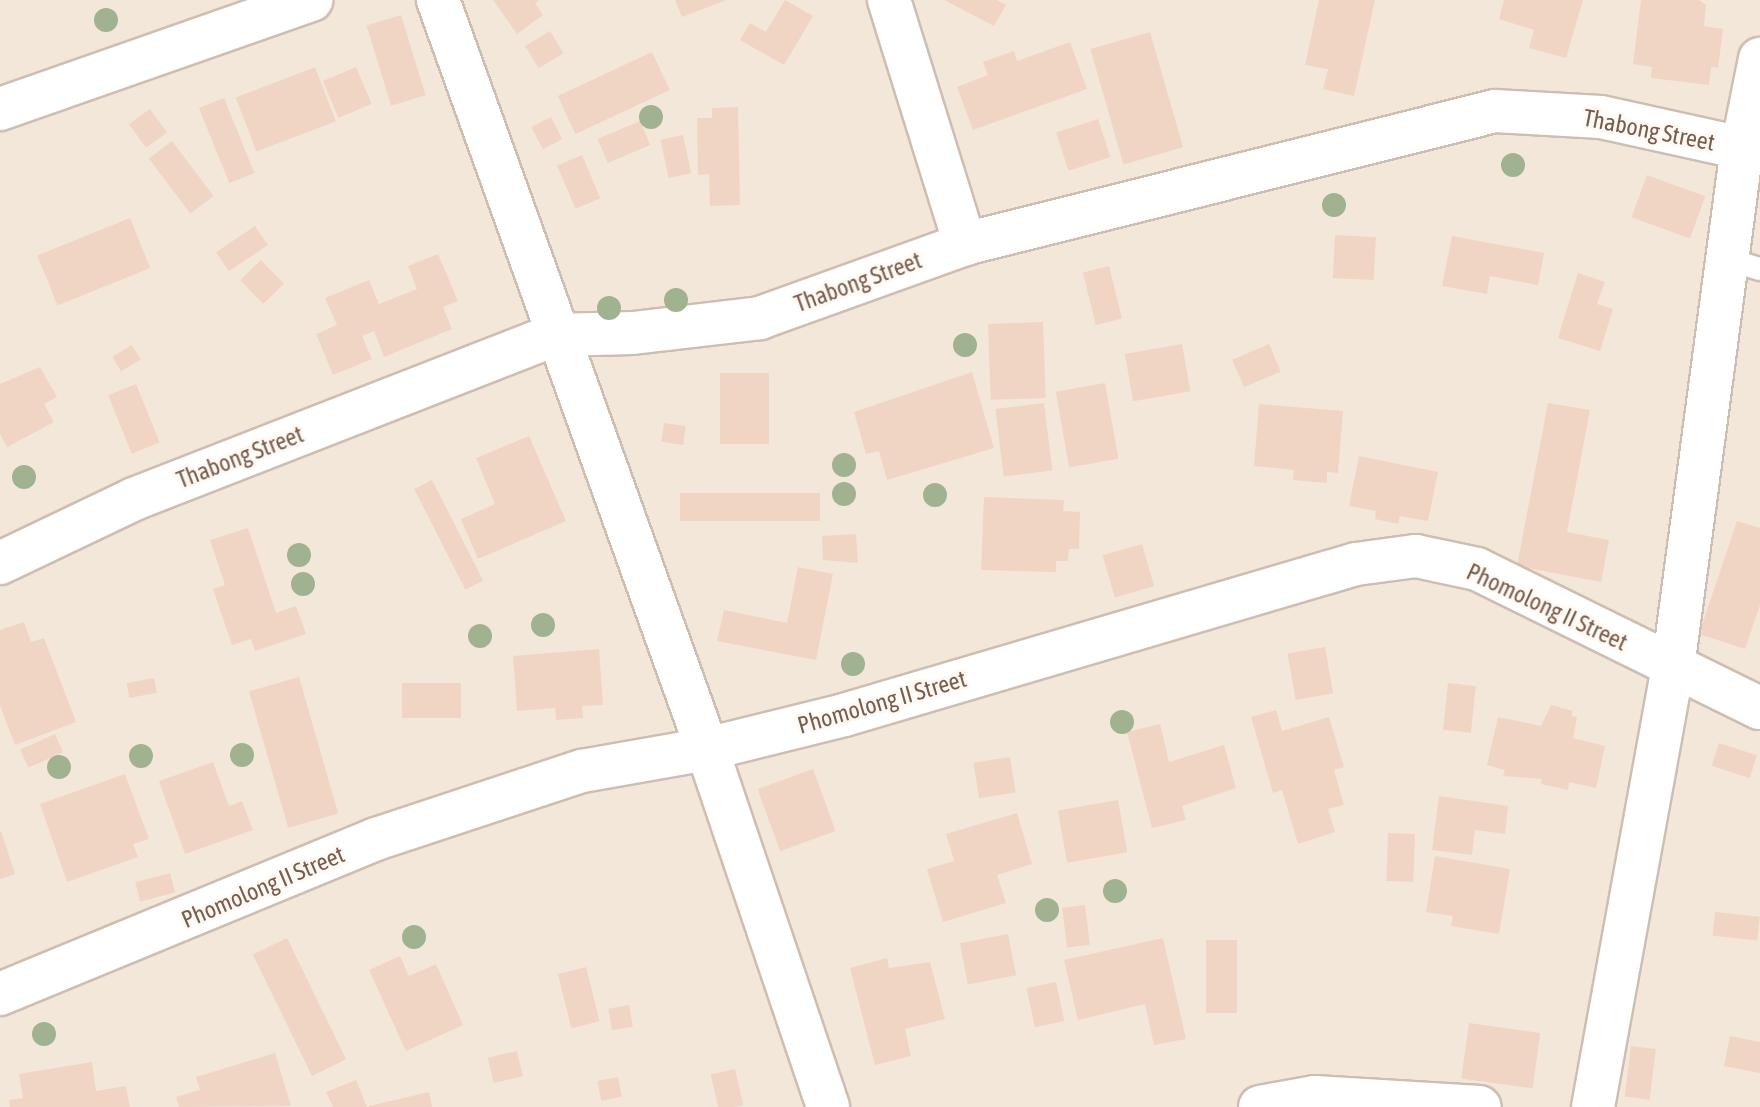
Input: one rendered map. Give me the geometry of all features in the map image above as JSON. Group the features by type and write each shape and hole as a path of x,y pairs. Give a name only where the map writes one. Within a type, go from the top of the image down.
{"street":[{"path":"0,109 311,0"},
{"path":"438,0 554,335 707,749 828,1107"},
{"path":"889,0 965,244"},
{"path":"1593,1107 1744,264 1742,148 1760,59"},
{"name":"Thabong Street","path":"0,563 134,499 554,335 633,333 760,318 965,244 1495,111 1601,117 1742,148"},
{"name":"Phomolong II Street","path":"0,994 376,839 582,771 707,749 844,715 1356,564 1416,556 1477,569 1760,708"},
{"path":"1260,1107 1315,1097 1480,1107"}],"shaded area":[{"path":"0,0 1760,0 1760,1107 0,1107"}],"building":[{"path":"493,0 539,0 535,3 543,15 517,34"},
{"path":"675,0 727,0 682,17"},
{"path":"785,0 813,16 784,65 740,40 750,23 766,32"},
{"path":"944,0 997,0 1006,5 994,26"},
{"path":"1319,0 1375,0 1354,96 1323,89 1328,69 1305,65"},
{"path":"1504,0 1583,0 1566,58 1529,48 1534,30 1499,19"},
{"path":"1641,0 1699,0 1706,5 1704,26 1723,29 1718,68 1711,67 1709,85 1651,78 1652,67 1633,64"},
{"path":"401,15 426,95 391,106 367,26"},
{"path":"550,31 563,53 539,68 525,46"},
{"path":"1150,32 1183,147 1123,164 1090,49"},
{"path":"1070,42 1087,89 973,130 957,87 988,75 983,62 1014,51 1017,61"},
{"path":"652,52 670,90 575,134 558,96"},
{"path":"315,67 336,121 256,152 236,97"},
{"path":"356,67 372,104 338,118 323,81"},
{"path":"224,98 254,173 229,183 199,108"},
{"path":"738,107 740,205 710,206 709,174 698,175 697,118 712,118 712,108"},
{"path":"150,109 167,132 146,148 129,124"},
{"path":"551,117 562,139 543,149 531,127"},
{"path":"1098,119 1110,157 1069,171 1056,133"},
{"path":"640,121 650,145 608,163 598,139"},
{"path":"683,135 691,173 669,178 661,140"},
{"path":"172,141 214,196 190,214 149,158"},
{"path":"582,155 600,198 576,209 557,166"},
{"path":"1647,175 1705,196 1690,238 1632,217"},
{"path":"130,218 150,268 58,306 37,255"},
{"path":"255,226 268,245 229,271 216,252"},
{"path":"1335,235 1376,237 1374,280 1333,278"},
{"path":"1452,236 1544,253 1538,285 1490,276 1487,294 1442,286"},
{"path":"438,254 458,301 443,307 452,329 384,357 374,331 362,336 372,359 333,375 316,334 337,325 325,298 369,280 379,304 417,289 408,266"},
{"path":"261,260 284,284 263,304 240,280"},
{"path":"1109,266 1122,318 1096,325 1083,273"},
{"path":"1578,273 1605,282 1597,304 1613,309 1600,351 1558,338"},
{"path":"1043,322 1046,398 991,400 988,324"},
{"path":"1182,344 1190,391 1133,401 1125,354"},
{"path":"1269,344 1281,372 1244,387 1232,360"},
{"path":"132,345 141,360 121,371 112,357"},
{"path":"40,367 57,397 44,404 54,422 7,447 0,434 0,384"},
{"path":"972,372 994,448 887,480 879,451 866,454 854,412"},
{"path":"720,373 769,373 769,444 720,444"},
{"path":"1105,383 1118,459 1069,468 1056,392"},
{"path":"136,384 160,442 132,454 108,395"},
{"path":"1044,403 1052,470 1004,476 995,409"},
{"path":"1548,403 1590,410 1567,532 1609,540 1601,582 1517,566"},
{"path":"1259,404 1343,411 1338,473 1327,472 1327,483 1293,480 1294,470 1254,466"},
{"path":"664,423 686,426 683,445 661,442"},
{"path":"529,436 566,521 478,559 461,519 495,504 476,458"},
{"path":"1359,456 1438,472 1428,521 1400,516 1398,524 1375,519 1376,511 1349,506"},
{"path":"432,480 483,581 465,590 414,489"},
{"path":"680,493 820,493 820,521 680,521"},
{"path":"984,497 1064,500 1063,511 1080,512 1079,549 1069,549 1068,561 1056,561 1056,572 981,570"},
{"path":"1737,521 1760,528 1760,605 1745,649 1699,634"},
{"path":"248,528 276,613 296,606 306,634 255,651 251,639 232,645 213,589 225,585 210,540"},
{"path":"856,534 858,563 823,560 822,536"},
{"path":"1142,544 1154,586 1115,598 1103,555"},
{"path":"798,567 833,574 816,660 717,641 724,610 787,623"},
{"path":"24,622 31,642 44,638 76,722 15,745 0,706 0,630"},
{"path":"1325,647 1333,693 1296,700 1288,654"},
{"path":"599,649 603,705 582,706 583,718 556,720 555,708 517,711 513,656"},
{"path":"299,677 338,813 288,828 249,691"},
{"path":"154,678 157,693 129,698 127,683"},
{"path":"402,683 461,683 461,718 402,718"},
{"path":"1448,683 1476,686 1471,733 1443,730"},
{"path":"1551,705 1573,711 1571,716 1577,717 1573,738 1605,746 1596,788 1569,782 1568,790 1541,784 1542,779 1503,776 1505,770 1487,765 1498,717 1541,726"},
{"path":"1276,710 1282,731 1329,717 1344,767 1334,770 1344,805 1328,809 1335,832 1298,844 1282,790 1273,793 1251,717"},
{"path":"1160,724 1169,762 1224,745 1236,788 1182,806 1186,820 1152,828 1127,732"},
{"path":"55,734 63,752 28,768 20,749"},
{"path":"1719,743 1757,755 1750,778 1712,766"},
{"path":"1010,757 1016,793 979,798 973,763"},
{"path":"213,762 229,806 242,801 253,830 185,854 159,781"},
{"path":"813,769 836,831 780,851 758,789"},
{"path":"125,774 149,839 133,844 138,857 67,882 40,804"},
{"path":"1439,796 1508,806 1505,834 1475,830 1472,855 1432,850"},
{"path":"1118,800 1127,852 1067,863 1058,811"},
{"path":"1017,813 1032,864 997,875 1006,903 943,922 927,869 954,861 946,834"},
{"path":"0,832 15,874 0,879"},
{"path":"1388,833 1415,834 1413,882 1386,881"},
{"path":"1435,856 1510,869 1499,934 1451,926 1453,916 1426,912"},
{"path":"170,873 175,892 140,902 135,882"},
{"path":"1085,905 1090,945 1067,948 1062,908"},
{"path":"1715,912 1760,917 1757,941 1712,936"},
{"path":"1008,934 1016,975 968,985 960,943"},
{"path":"287,938 346,1059 312,1076 253,955"},
{"path":"1163,938 1186,1039 1154,1045 1145,1004 1078,1020 1064,960"},
{"path":"1206,940 1237,940 1237,1013 1206,1013"},
{"path":"400,956 409,976 436,964 463,1025 406,1051 369,970"},
{"path":"887,958 889,968 930,962 945,1019 905,1029 911,1056 875,1065 850,968"},
{"path":"586,967 600,1021 571,1028 558,974"},
{"path":"1056,982 1064,1021 1035,1027 1027,988"},
{"path":"629,1005 633,1027 612,1030 608,1009"},
{"path":"1469,1023 1540,1033 1533,1088 1461,1078"},
{"path":"1730,1036 1760,1042 1760,1073 1724,1066"},
{"path":"1631,1046 1656,1049 1650,1100 1625,1097"},
{"path":"517,1051 523,1076 494,1083 488,1058"},
{"path":"275,1053 291,1106 179,1107 176,1097 200,1090 196,1077"},
{"path":"92,1062 96,1091 126,1086 130,1107 10,1107 9,1100 23,1098 19,1074"},
{"path":"735,1069 743,1105 718,1107 711,1075"},
{"path":"618,1077 622,1097 601,1101 597,1081"},
{"path":"356,1080 367,1107 333,1107 326,1092"},
{"path":"429,1092 432,1107 369,1107 369,1106"}]}
